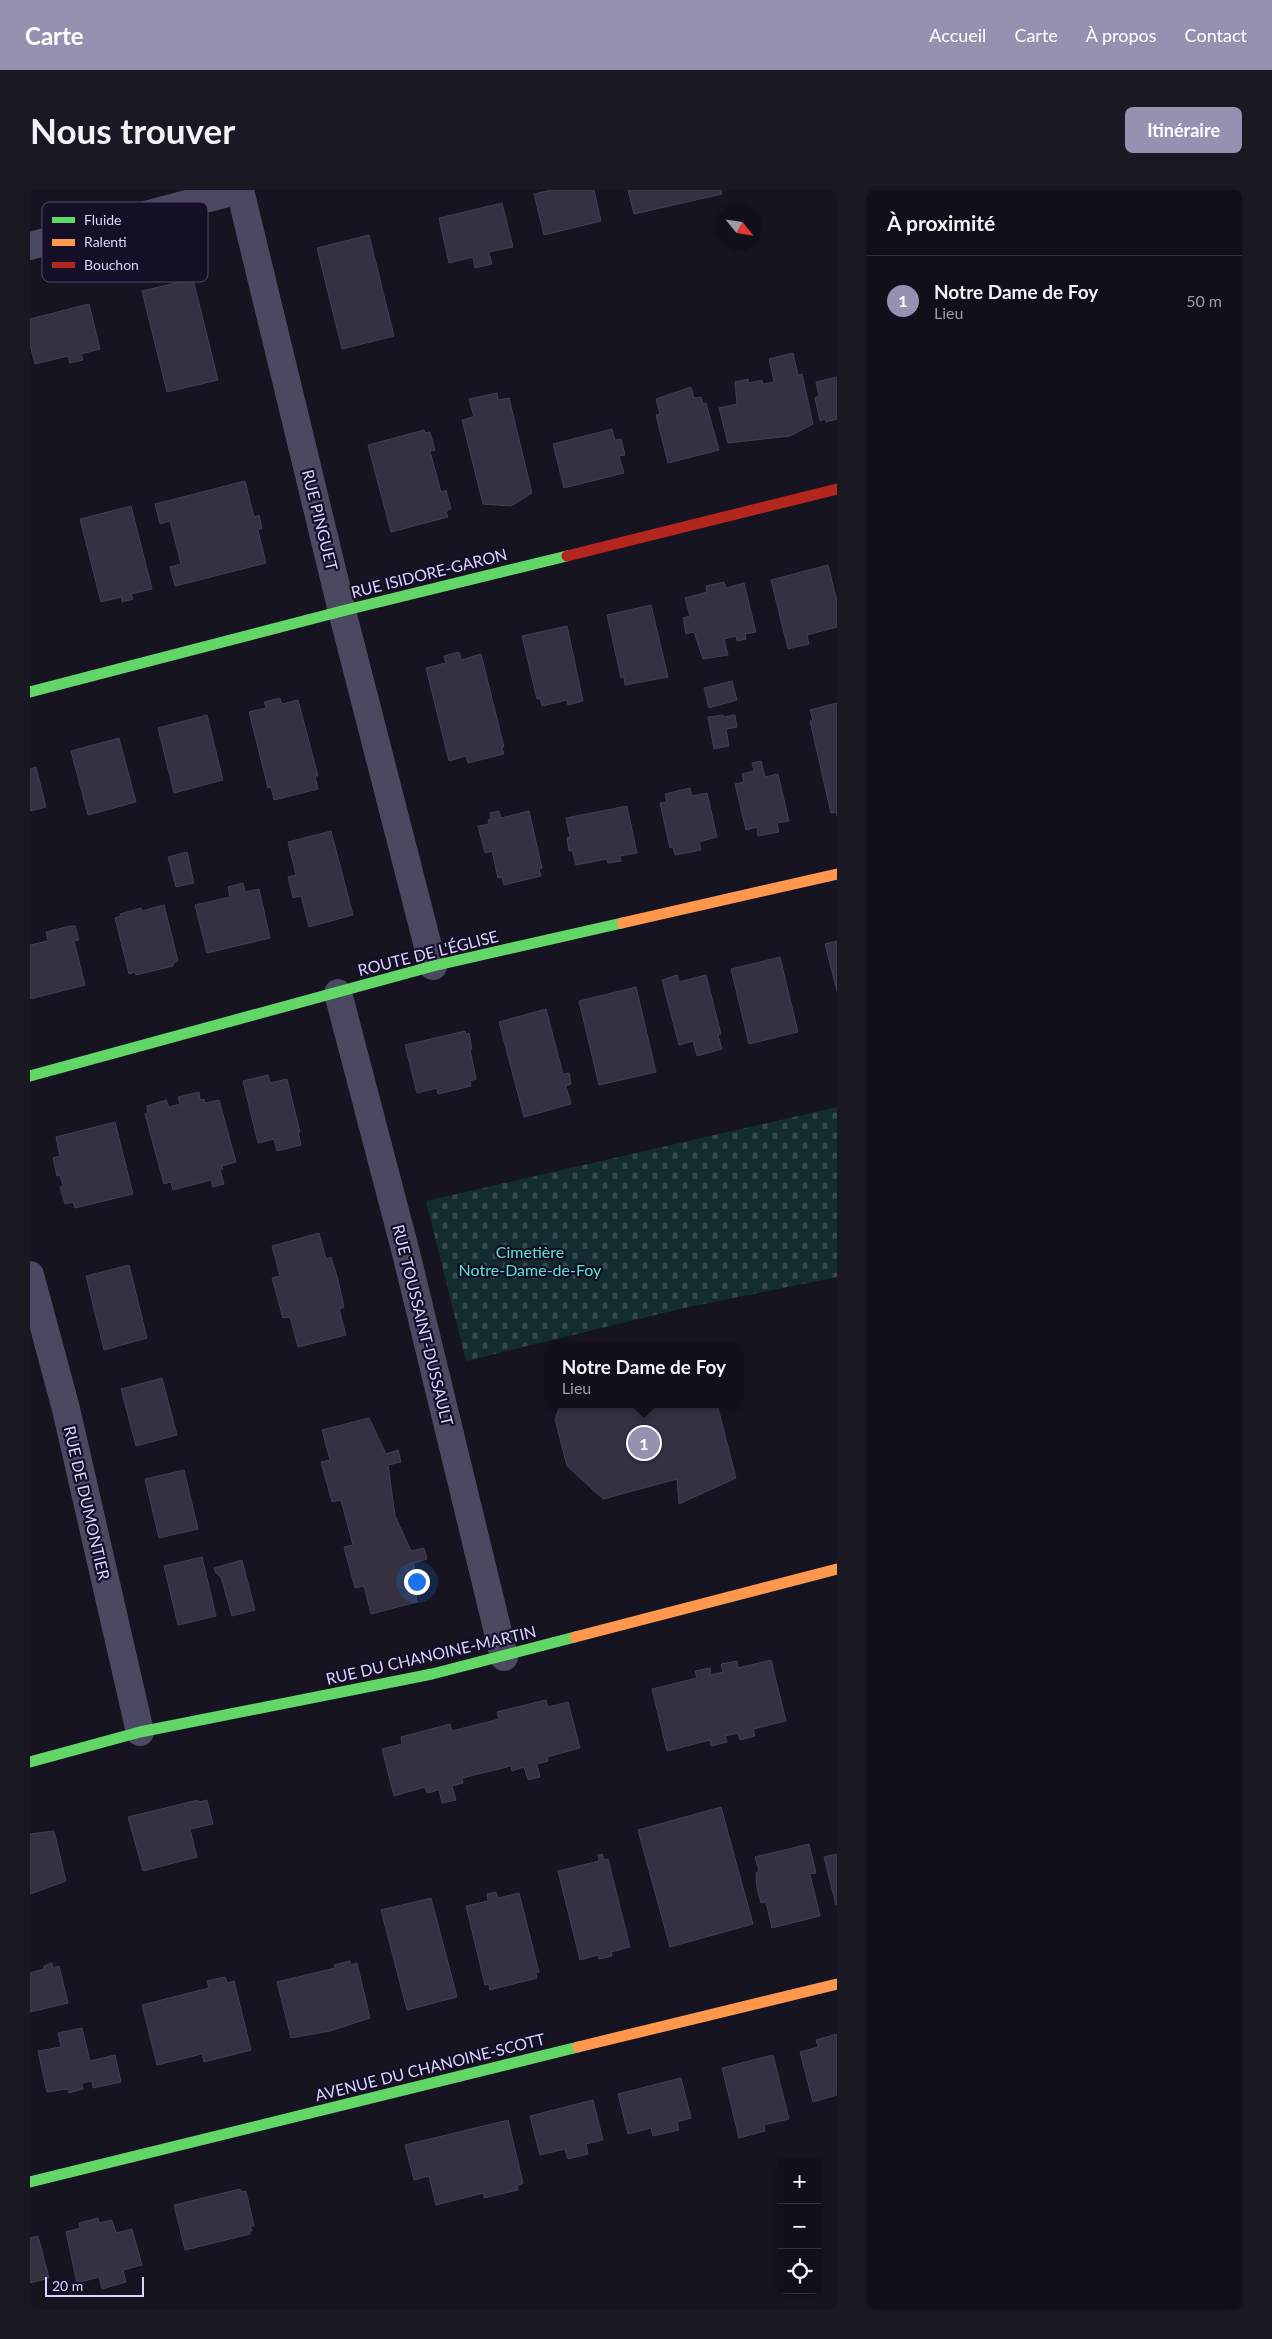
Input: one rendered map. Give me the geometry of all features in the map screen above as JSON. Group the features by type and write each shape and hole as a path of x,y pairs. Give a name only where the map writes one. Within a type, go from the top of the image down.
{"street":[{"path":"194,202 239,190"},
{"name":"RUE PINGUET","path":"239,190 342,611 433,966"},
{"name":"RUE ISIDORE-GARON","path":"30,692 342,611 837,489"},
{"name":"ROUTE DE L'ÉGLISE","path":"30,1076 433,966 837,874"},
{"name":"RUE TOUSSAINT-DUSSAULT","path":"338,993 406,1253 504,1657"},
{"name":"RUE DE DUMONTIER","path":"30,1275 66,1409 140,1732"},
{"name":"RUE DU CHANOINE-MARTIN","path":"30,1762 140,1732 423,1676 504,1657 837,1569"},
{"name":"AVENUE DU CHANOINE-SCOTT","path":"30,2182 837,1984"}],"green space":[{"name":"Cimetière Notre-Dame-de-Foy","path":"837,1107 837,1277 684,1308 466,1361 426,1201"}],"building":[{"path":"551,190 594,190 601,221 544,235 534,194"},
{"path":"628,190 721,190 722,194 634,214"},
{"path":"502,203 513,247 489,252 492,264 475,268 473,257 449,263 439,218"},
{"path":"369,235 394,336 342,349 317,248"},
{"path":"180,282 194,282 218,380 167,392 142,291"},
{"path":"89,304 100,349 81,354 83,360 70,363 68,356 35,364 30,345 30,319"},
{"path":"793,353 798,375 802,374 813,424 790,436 728,443 719,408 737,404 735,382 748,379 749,383 762,380 763,384 774,382 769,359"},
{"path":"837,377 837,419 826,422 825,419 820,421 815,398 819,396 816,382"},
{"path":"691,387 694,398 701,397 703,404 706,403 719,450 668,463 656,415 660,414 656,399"},
{"path":"497,393 498,400 509,398 532,493 511,506 483,504 462,420 474,417 469,399"},
{"path":"612,429 615,440 621,439 625,455 619,456 624,473 564,488 553,444"},
{"path":"424,430 425,433 430,432 435,450 430,451 441,492 446,490 451,509 446,511 448,517 391,532 368,445"},
{"path":"245,481 254,517 259,515 262,528 258,530 266,563 175,586 170,567 181,564 170,521 160,524 155,504"},
{"path":"131,506 152,589 131,594 133,599 122,602 121,597 101,602 80,519"},
{"path":"828,565 837,601 837,627 807,635 809,644 788,649 771,580"},
{"path":"724,582 726,588 744,583 756,632 745,634 746,639 737,641 736,636 724,639 728,655 703,659 694,632 686,634 683,618 690,616 685,598 707,592 706,586"},
{"path":"651,605 668,677 625,685 624,677 621,678 607,615"},
{"path":"567,626 583,701 568,705 567,700 542,706 540,698 537,699 522,636"},
{"path":"459,652 461,660 481,654 504,747 502,747 504,754 468,763 466,756 449,761 426,668 446,663 444,656"},
{"path":"732,681 737,700 709,708 704,688"},
{"path":"280,698 282,704 298,700 318,776 315,776 318,789 274,800 271,787 268,788 249,712 266,708 264,702"},
{"path":"837,703 837,816 836,812 831,813 810,721 813,721 810,710"},
{"path":"207,715 223,780 174,793 158,728"},
{"path":"723,715 723,717 735,715 737,727 726,729 729,746 714,749 708,717"},
{"path":"119,738 136,802 88,815 71,751"},
{"path":"761,761 765,777 778,774 789,821 777,823 779,832 758,836 757,827 746,830 735,784 744,782 742,774 754,771 752,763"},
{"path":"36,767 46,807 30,811 30,769"},
{"path":"690,788 692,796 707,793 717,837 699,842 701,850 675,855 673,847 670,848 660,803 667,802 665,794"},
{"path":"627,806 637,853 620,856 621,861 608,863 607,859 576,865 572,850 569,851 567,838 570,837 566,818"},
{"path":"499,811 501,818 529,811 542,868 539,869 541,876 504,885 502,877 498,878 492,851 485,853 478,826 489,824 488,820 491,819 490,813"},
{"path":"331,831 353,915 309,927 301,896 293,898 288,877 296,875 288,842"},
{"path":"187,852 194,883 176,887 168,857"},
{"path":"243,883 245,892 259,889 270,938 207,953 195,905 230,897 228,887"},
{"path":"164,905 178,961 173,963 173,966 136,975 135,972 129,974 115,918 121,916 120,914 141,908 142,911"},
{"path":"75,926 79,940 74,941 85,985 30,999 30,945 48,941 46,932"},
{"path":"837,941 837,991 825,944"},
{"path":"780,957 798,1032 749,1044 731,969"},
{"path":"677,975 679,982 706,975 721,1034 718,1035 722,1049 697,1056 693,1041 679,1045 662,980"},
{"path":"636,987 656,1072 599,1085 579,1001"},
{"path":"546,1009 563,1074 569,1073 571,1084 566,1086 571,1104 524,1117 499,1022"},
{"path":"465,1031 466,1034 469,1033 476,1079 470,1081 471,1086 438,1094 437,1088 417,1093 405,1045"},
{"path":"268,1075 270,1083 287,1079 300,1132 298,1132 301,1145 277,1151 274,1139 258,1143 243,1081"},
{"path":"199,1092 200,1100 204,1099 205,1103 219,1100 236,1162 222,1166 223,1169 220,1169 224,1184 213,1187 211,1180 173,1190 171,1182 164,1184 145,1114 148,1113 147,1106 166,1100 169,1107 180,1104 178,1097"},
{"path":"115,1122 133,1194 75,1208 73,1202 65,1204 60,1187 63,1186 60,1175 57,1176 53,1158 60,1156 56,1137"},
{"path":"319,1233 326,1259 331,1257 337,1276 344,1307 339,1309 346,1335 298,1347 290,1317 283,1318 272,1278 280,1276 272,1246"},
{"path":"129,1265 147,1338 104,1350 86,1276"},
{"path":"162,1378 177,1435 136,1446 121,1389"},
{"path":"559,1408 718,1408 736,1478 679,1504 677,1479 603,1499 567,1466 555,1419"},
{"path":"369,1418 386,1454 398,1450 401,1462 388,1465 395,1516 411,1551 424,1548 427,1559 414,1563 417,1602 371,1614 364,1586 355,1588 344,1547 353,1545 341,1500 332,1502 321,1462 330,1460 322,1430"},
{"path":"184,1470 198,1529 159,1538 145,1479"},
{"path":"202,1557 216,1616 178,1625 164,1566"},
{"path":"242,1560 255,1610 232,1616 221,1577 214,1568"},
{"path":"771,1660 786,1721 753,1729 755,1736 740,1740 738,1733 725,1736 727,1742 711,1746 710,1740 667,1751 652,1689 697,1678 695,1671 710,1668 711,1675 723,1672 721,1664 737,1661 738,1668"},
{"path":"546,1700 548,1707 568,1702 580,1748 547,1757 548,1761 537,1764 540,1777 528,1780 524,1767 512,1771 511,1766 462,1778 463,1783 452,1786 456,1800 442,1803 439,1790 427,1793 425,1787 394,1796 382,1749 402,1744 401,1737 450,1724 452,1731 499,1719 497,1712"},
{"path":"198,1800 199,1802 207,1800 213,1824 190,1829 197,1857 143,1871 128,1817"},
{"path":"721,1807 753,1924 670,1947 638,1830"},
{"path":"54,1831 66,1881 30,1894 30,1834"},
{"path":"809,1844 816,1873 810,1874 820,1916 772,1928 766,1902 761,1903 757,1888 756,1873 759,1871 755,1857"},
{"path":"602,1854 604,1860 608,1859 630,1947 611,1952 612,1956 599,1959 598,1955 580,1960 558,1871 599,1861 598,1855"},
{"path":"837,1854 837,1904 836,1905 824,1857"},
{"path":"496,1892 498,1898 519,1893 539,1972 536,1973 537,1978 490,1990 489,1984 485,1985 466,1906 488,1901 487,1894"},
{"path":"431,1898 457,1997 407,2010 381,1910"},
{"path":"350,1961 351,1965 357,1963 370,2018 330,2031 291,2038 277,1982 335,1968 334,1965"},
{"path":"52,1963 53,1968 59,1966 68,2003 30,2012 30,1973 44,1969 44,1966"},
{"path":"225,1977 227,1983 234,1981 251,2050 204,2062 202,2054 157,2065 142,2005 209,1988 207,1981"},
{"path":"82,2028 90,2061 115,2055 121,2082 93,2088 92,2081 82,2083 83,2089 69,2093 68,2089 47,2092 38,2051 61,2047 58,2033"},
{"path":"837,2034 837,2095 813,2102 800,2052 818,2047 816,2040"},
{"path":"773,2055 789,2119 764,2125 765,2131 739,2138 722,2068"},
{"path":"681,2078 691,2118 677,2122 679,2130 653,2136 651,2128 628,2134 618,2094"},
{"path":"593,2100 603,2140 586,2144 588,2154 568,2159 565,2149 540,2155 530,2116"},
{"path":"508,2120 523,2183 517,2186 518,2190 484,2198 484,2193 436,2205 429,2176 414,2180 405,2145"},
{"path":"240,2189 241,2192 246,2191 254,2226 250,2226 252,2231 250,2231 250,2234 185,2250 174,2205"},
{"path":"98,2218 99,2223 112,2220 116,2233 132,2229 142,2265 123,2270 126,2282 102,2289 99,2277 77,2283 66,2232 80,2228 79,2223"},
{"path":"38,2236 49,2278 30,2283 30,2238"}],"traffic: fast":[{"path":"30,692 342,611 567,556"},
{"path":"30,1076 433,966 622,923"},
{"path":"30,1762 140,1732 432,1674 575,1637"},
{"path":"30,2182 578,2047"}],"traffic: slow":[{"path":"622,923 837,874"},
{"path":"575,1637 837,1569"},
{"path":"578,2047 837,1984"}],"traffic: jam":[{"path":"567,556 837,489"}],"place":[{"name":"Notre Dame de Foy","path":"644,1443"}]}
